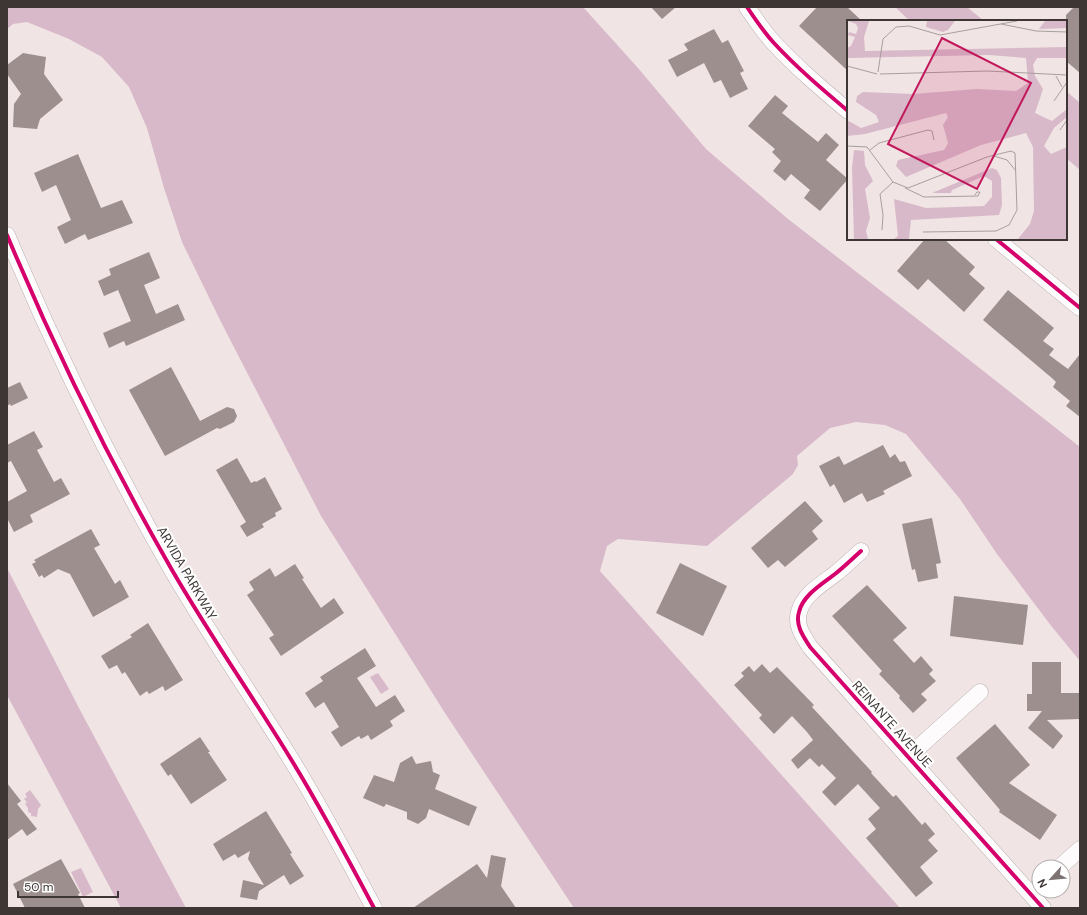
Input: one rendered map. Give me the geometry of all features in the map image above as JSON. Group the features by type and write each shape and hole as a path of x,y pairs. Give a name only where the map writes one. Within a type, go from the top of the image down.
{"street":[{"path":"747,7 760,26 781,51 800,70 847,110"},
{"name":"ARVIDA PARKWAY","path":"7,235 76,390 148,528 200,616 304,781 374,908"},
{"path":"997,240 1080,308"},
{"name":"REINANTE AVENUE","path":"861,551 809,595 803,603 799,611 799,626 802,634 810,646 909,756 1031,886"},
{"name":"REINANTE AVENUE","path":"909,756 980,692"},
{"path":"1069,859 1080,849"}],"shaded area":[{"path":"7,7 583,7 638,68 706,149 788,219 1080,447 1080,661 1052,627 997,554 960,499 906,434 885,425 856,422 830,428 797,456 798,465 793,474 707,546 618,539 607,546 600,571 900,908 574,908 445,713 321,516 221,322 182,242 164,188 147,128 129,87 102,57 69,39 27,22 13,24 7,29"},
{"path":"895,7 967,7 983,20 909,20"},
{"path":"1067,92 1080,103 1080,170 1067,159"},
{"path":"7,568 80,710 186,908 121,908 7,695"},
{"path":"378,673 389,689 381,694 370,677"},
{"path":"30,790 41,805 38,809 37,817 31,816 31,813 28,812 28,808 25,804 27,802 24,799 27,797 25,794"},
{"path":"81,868 93,892 83,897 71,872"}],"building":[{"path":"651,7 676,7 662,19"},
{"path":"817,7 847,7 861,20 847,20 847,70 799,26"},
{"path":"1074,7 1080,7 1080,73 1067,62 1066,15"},
{"path":"714,29 722,43 728,40 744,71 740,73 748,89 730,98 721,80 714,83 704,63 677,77 668,60 688,50 684,44"},
{"path":"23,53 46,57 44,74 63,100 40,119 37,129 13,127 14,104 21,94 7,74 7,65"},
{"path":"775,95 788,106 782,113 818,142 826,133 839,145 826,160 847,178 847,180 820,211 804,198 810,190 791,174 785,181 773,171 781,161 772,152 775,149 748,126"},
{"path":"78,154 101,208 122,200 133,223 88,240 85,234 65,244 57,227 71,220 56,185 42,192 34,173"},
{"path":"924,240 945,240 975,267 969,274 985,288 964,312 928,279 918,290 897,271"},
{"path":"149,252 160,278 144,285 156,314 178,304 185,320 126,346 124,341 109,348 103,333 131,321 118,290 104,296 98,281 111,275 109,269"},
{"path":"1008,290 1054,328 1043,341 1054,349 1049,355 1068,369 1080,354 1080,417 1066,406 1070,401 1053,387 1056,382 1053,379 983,320"},
{"path":"171,367 200,421 227,407 234,409 237,416 234,422 220,429 217,428 165,456 129,390"},
{"path":"20,382 28,398 11,406 10,404 7,406 7,388"},
{"path":"34,431 43,447 37,450 54,482 61,478 70,494 30,515 33,522 14,532 7,518 7,502 27,491 11,461 7,463 7,445"},
{"path":"883,445 890,458 895,454 900,462 905,461 912,476 883,491 885,494 867,502 862,493 844,503 834,484 830,487 819,466 839,456 844,465"},
{"path":"237,458 251,483 265,477 282,509 275,513 276,516 262,524 264,527 247,537 240,526 246,522 216,470"},
{"path":"805,501 823,521 812,531 818,539 785,567 778,560 768,568 751,548"},
{"path":"932,518 941,563 936,564 938,578 918,582 915,569 912,570 902,524"},
{"path":"91,529 100,545 94,548 115,584 120,580 129,597 93,617 70,574 58,569 44,578 42,575 39,577 32,564 36,562 34,560"},
{"path":"680,563 727,586 703,636 656,613"},
{"path":"295,564 304,578 302,579 321,608 334,598 344,613 281,656 269,638 274,635 247,595 254,590 249,582 270,568 275,577"},
{"path":"867,585 907,628 893,640 914,663 921,656 933,670 929,674 936,681 921,694 927,700 913,713 899,698 900,696 879,674 882,671 832,616"},
{"path":"954,596 1028,605 1023,645 950,636"},
{"path":"148,623 183,680 165,691 163,686 149,694 147,691 140,696 125,672 122,674 117,665 109,669 101,656 132,637 130,635"},
{"path":"365,648 376,666 357,678 376,707 395,695 405,711 390,721 393,726 371,740 368,735 361,739 359,736 341,747 331,732 339,727 324,702 315,708 305,693 323,681 320,677"},
{"path":"1032,662 1061,662 1061,693 1080,693 1080,719 1047,720 1063,736 1053,749 1028,728 1042,711 1027,711 1027,694 1032,694"},
{"path":"762,664 770,673 777,667 814,705 812,707 893,797 896,795 922,825 925,822 935,834 928,840 938,851 920,867 933,883 916,897 866,838 876,829 868,819 880,808 858,784 835,806 822,792 836,778 822,764 819,767 810,758 798,769 791,760 813,740 807,732 792,716 774,734 759,718 762,715 734,685 744,676 741,673 749,666 754,672"},
{"path":"995,724 1030,765 1009,783 1057,815 1040,840 999,812 1000,810 956,758"},
{"path":"200,737 210,752 208,752 227,780 191,804 171,774 168,776 160,764"},
{"path":"412,756 416,764 431,761 433,772 440,775 435,789 477,807 469,826 429,809 426,818 418,824 407,819 407,812 386,804 384,807 363,798 374,775 394,782 400,763"},
{"path":"7,783 21,801 17,804 37,829 27,836 22,829 7,840"},
{"path":"266,811 292,853 290,854 304,876 290,885 284,875 259,891 257,900 240,897 243,880 264,885 248,859 250,851 238,858 235,854 223,861 213,844"},
{"path":"491,855 506,858 501,886 516,908 413,908 477,864 487,878"},
{"path":"61,859 80,893 78,894 85,908 25,908 13,884"}],"cycle path":[{"path":"747,7 773,42 809,78 847,110"},
{"path":"7,235 44,321 84,405 149,529 172,570 300,775 374,908"},
{"path":"997,240 1080,308"},
{"path":"861,551 804,600 798,617 802,635 810,647 1043,908"}]}
